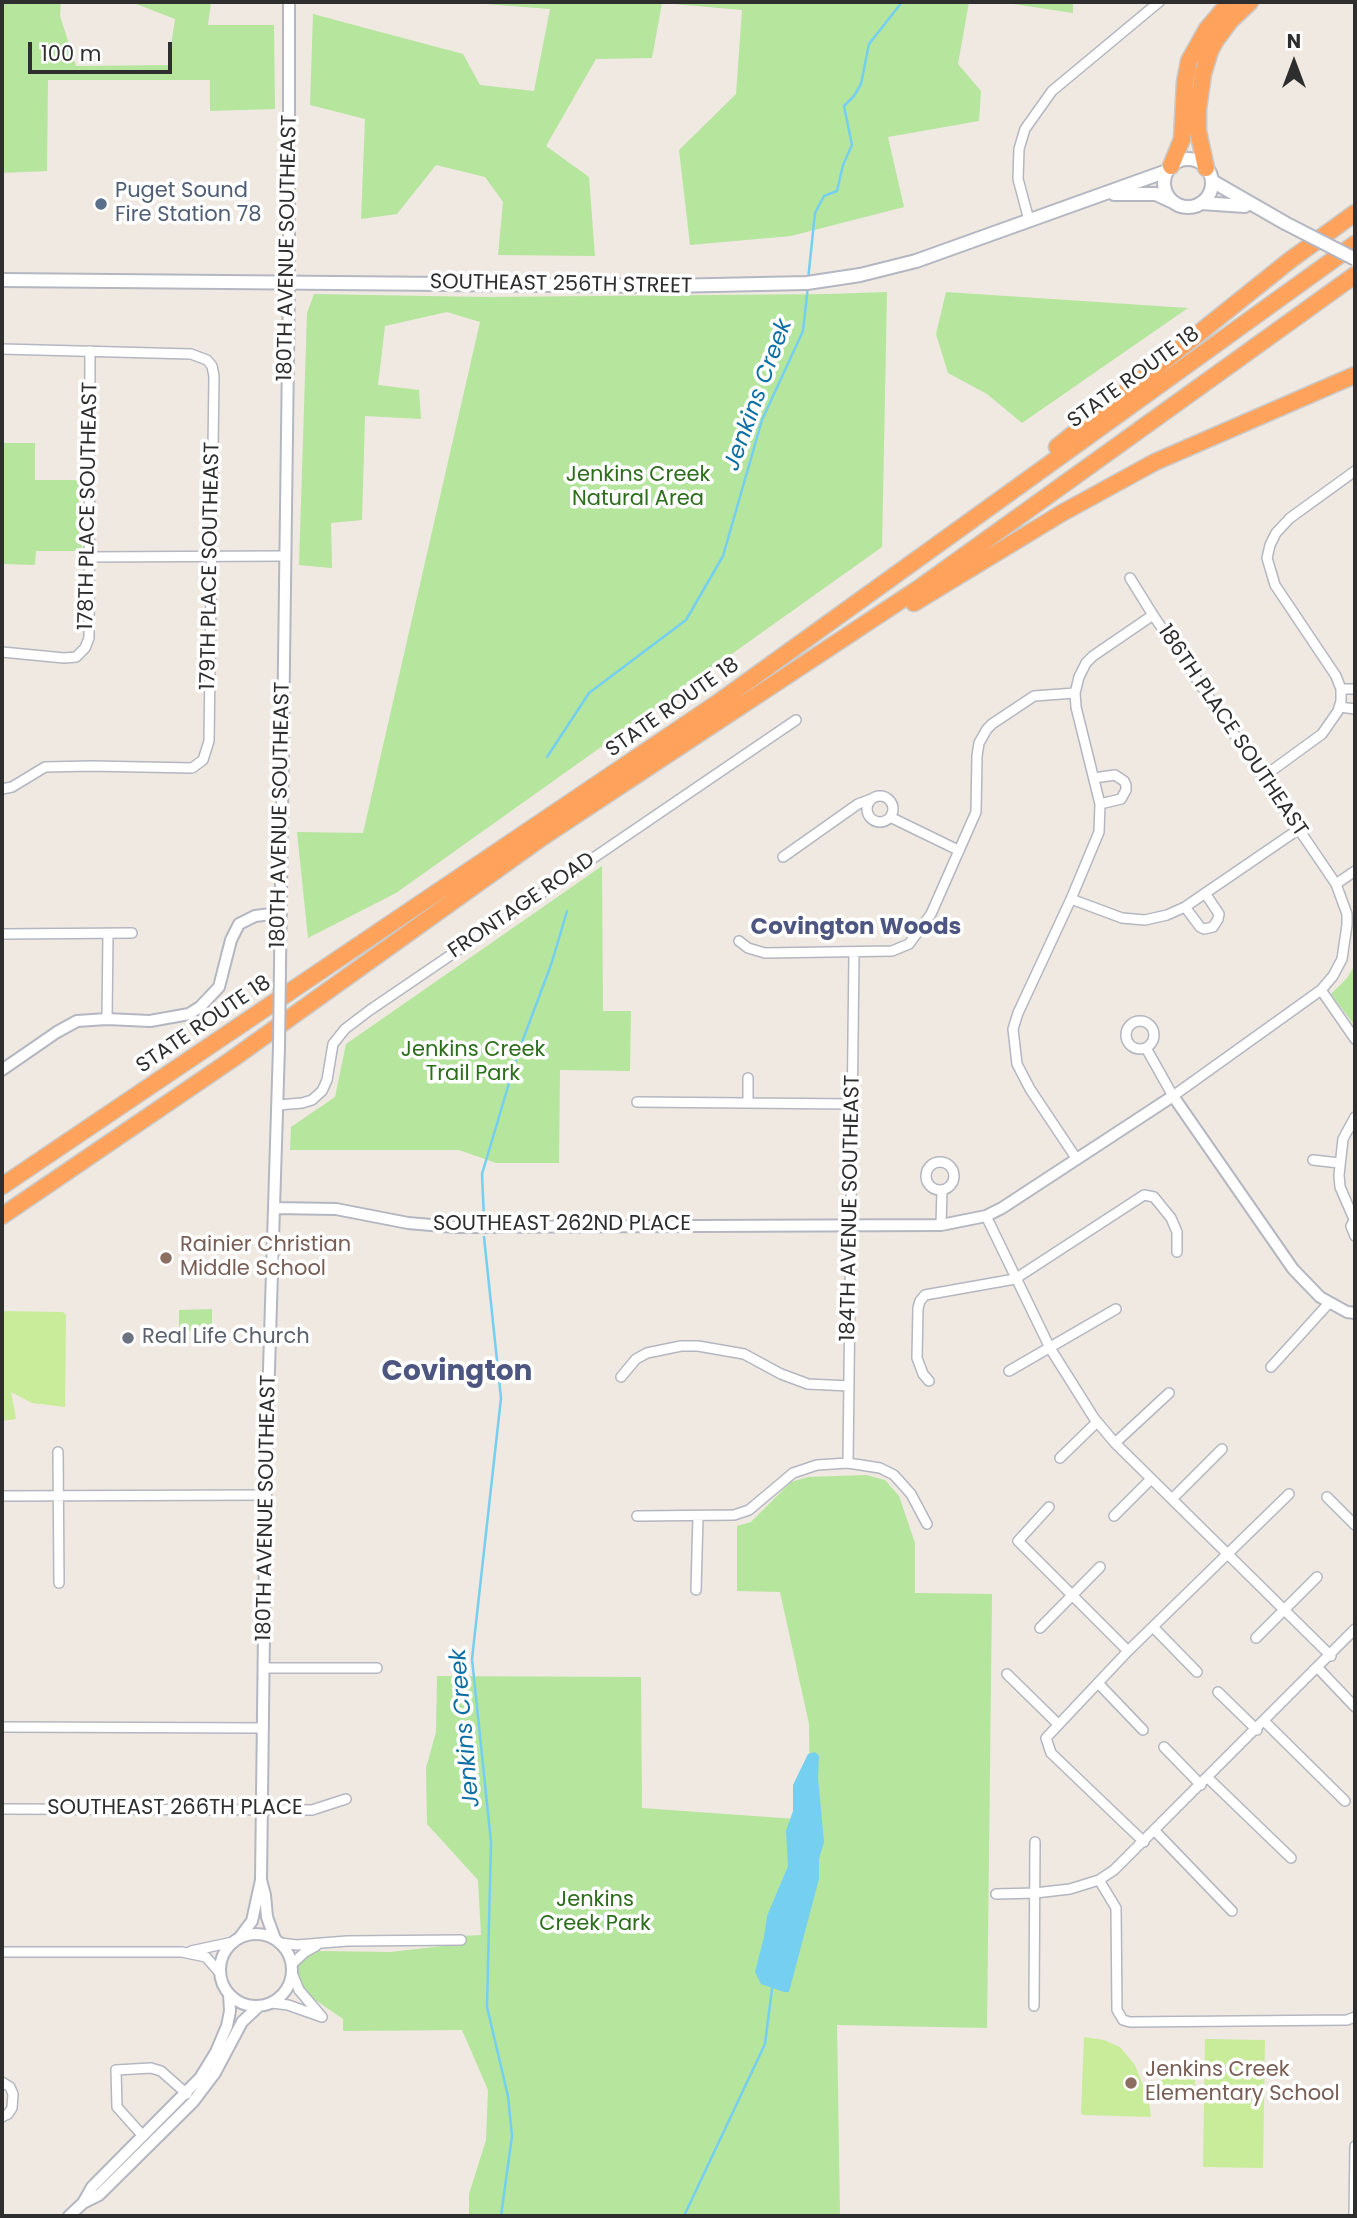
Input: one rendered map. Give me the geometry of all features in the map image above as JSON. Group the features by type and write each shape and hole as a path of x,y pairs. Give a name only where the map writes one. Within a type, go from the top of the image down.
{"highway":[{"path":"1169,169 1182,139 1185,82 1189,61 1207,29 1230,2"},
{"path":"1209,175 1198,131 1203,74 1216,40 1230,21 1250,2"},
{"path":"907,568 1279,269 1355,213"},
{"name":"STATE ROUTE 18","path":"2,1186 584,802 1355,244"},
{"name":"STATE ROUTE 18","path":"584,802 737,708 918,589 1355,275"},
{"path":"1313,391 1355,367"},
{"path":"737,708 1062,513 1155,462 1355,374"},
{"name":"STATE ROUTE 18","path":"2,1216 231,1060 542,831"}],"main road":[{"path":"1256,208 1226,203 1201,203 1186,208 1172,202 1164,187 1169,169 1177,161 1193,160 1209,175 1256,208 1355,259"},
{"name":"SOUTHEAST 256TH STREET","path":"2,280 749,286 807,284 884,270 916,261 1169,169"},
{"path":"1201,203 1209,194 1209,175"},
{"name":"SOUTHEAST 256TH STREET","path":"1106,194 1156,194 1172,202"}],"street":[{"name":"180TH AVENUE SOUTHEAST","path":"236,1940 252,1921 261,1880 266,1495 279,1047 289,282 289,2"},
{"path":"1029,220 1018,179 1019,149 1025,129 1052,91 1159,2"},
{"path":"2,349 90,351"},
{"name":"179TH PLACE SOUTHEAST","path":"2,789 12,787 45,767 192,768 203,760 209,741 212,366 207,360 191,354 90,351"},
{"name":"178TH PLACE SOUTHEAST","path":"2,652 76,657 85,648 89,638 90,351"},
{"path":"1263,778 1322,734 1340,704 1341,689 1336,676 1275,585 1268,558 1270,545 1276,533 1290,518 1355,471"},
{"path":"90,557 284,556"},
{"name":"186TH PLACE SOUTHEAST","path":"1130,578 1336,884 1347,914 1347,936 1342,959 1321,990 1173,1096"},
{"path":"1076,1158 1030,1089 1017,1064 1013,1029 1099,832 1100,804 1076,708 1075,692 1086,663 1093,656 1153,615"},
{"path":"1341,689 1355,689"},
{"path":"739,940 748,948 765,953 892,951 909,944 931,914 976,812 977,756 979,744 988,729 1034,696 1075,692"},
{"path":"1340,704 1355,709"},
{"name":"FRONTAGE ROAD","path":"278,1105 312,1100 322,1091 327,1080 333,1044 345,1029 370,1010 796,720"},
{"path":"1094,778 1115,775 1126,785 1121,799 1100,804"},
{"path":"783,857 858,804 878,795 890,800 893,809 890,817 883,821 871,818 867,811 871,799"},
{"path":"890,817 958,850"},
{"path":"1071,899 1108,914 1133,919 1145,920 1167,915 1205,893 1299,829"},
{"path":"1336,884 1355,871"},
{"path":"1185,906 1200,927 1213,927 1219,914 1205,893"},
{"path":"2,1070 77,1021 107,1018 167,1020 189,1014 200,1007 219,987 231,940 239,925 255,916 280,913"},
{"path":"2,934 132,933"},
{"path":"107,1018 108,934"},
{"name":"184TH AVENUE SOUTHEAST","path":"848,1462 854,953"},
{"path":"1321,990 1355,1039"},
{"path":"1146,1048 1173,1096 1293,1269 1309,1287 1329,1303 1355,1313"},
{"path":"748,1078 748,1103"},
{"name":"SOUTHEAST 262ND PLACE","path":"274,1208 336,1209 408,1223 455,1227 941,1225 986,1216 1024,1195 1173,1096"},
{"path":"637,1102 852,1104"},
{"path":"1355,1117 1343,1139 1339,1163 1340,1186 1355,1219 1351,1226 1355,1236"},
{"path":"1313,1160 1339,1163"},
{"path":"941,1225 942,1190"},
{"path":"929,1381 917,1358 917,1318 920,1301 930,1293 974,1288 1015,1279 1139,1196 1154,1197 1171,1218 1177,1232 1177,1252"},
{"path":"986,1216 1050,1348 1097,1422 1115,1443 1331,1656"},
{"path":"1270,1367 1329,1303"},
{"path":"1009,1371 1116,1309"},
{"path":"621,1377 629,1366 647,1353 681,1346 715,1348 744,1354 781,1374 808,1384 849,1386"},
{"path":"1115,1443 1169,1393"},
{"path":"1059,1458 1097,1422"},
{"path":"1172,1499 1222,1449"},
{"path":"58,1452 60,1583"},
{"path":"637,1516 734,1515 749,1510 793,1473 817,1465 848,1462 880,1468 894,1475 911,1494 927,1524"},
{"path":"1114,1516 1151,1479"},
{"path":"1144,1842 1051,1753 1046,1742 1048,1735 1128,1651 1289,1494"},
{"path":"2,1496 266,1495"},
{"path":"1327,1497 1355,1525"},
{"path":"1049,1507 1017,1541 1128,1651"},
{"path":"696,1590 698,1517"},
{"path":"1040,1628 1100,1567"},
{"path":"1256,1638 1317,1577"},
{"path":"1153,1627 1197,1672"},
{"path":"996,1894 1070,1889 1099,1880 1144,1842 1355,1629"},
{"path":"264,1668 377,1668"},
{"path":"1318,1668 1355,1707"},
{"path":"1007,1674 1058,1724"},
{"path":"1098,1683 1143,1730"},
{"path":"1218,1692 1257,1730"},
{"path":"1265,1722 1345,1801"},
{"path":"2,1727 263,1728"},
{"path":"1164,1747 1291,1858"},
{"name":"SOUTHEAST 266TH PLACE","path":"2,1809 312,1810 346,1799"},
{"path":"1155,1831 1233,1911"},
{"path":"1034,2006 1035,1842"},
{"name":"180TH AVENUE SOUTHEAST","path":"261,1880 267,1917 277,1941"},
{"path":"1099,1880 1116,1908 1117,2010 1119,2016 1130,2022 1347,2020 1355,2017"},
{"path":"182,1952 254,1934 291,1945 346,1941 461,1940"},
{"path":"236,1940 221,1959 222,1984 229,1994 243,2004 288,2005 322,2017 299,1990 290,1956 277,1941"},
{"path":"272,2003 286,1990 292,1969 305,1952 321,1944"},
{"path":"2,1952 182,1952 206,1957 220,1973"},
{"path":"83,2203 92,2187 187,2094 208,2066 224,2035 229,2018 229,1994"},
{"path":"69,2216 83,2203 99,2195 193,2102 215,2073 242,2022 259,2006"},
{"path":"144,2136 117,2107 116,2070 151,2068 161,2071 187,2094"},
{"path":"2,2081 10,2087 13,2094 12,2108 2,2117"},
{"path":"1354,2146 1354,2216"}],"green space":[{"path":"2,2 61,2 60,16 76,66 168,65 175,19 131,2 211,2 208,25 274,25 275,109 210,111 210,80 48,80 47,171 2,173"},
{"path":"484,2 969,2 958,64 981,91 979,121 888,137 904,207 791,236 690,245 679,150 736,94 742,10 662,3 652,58 596,59 546,146 589,177 595,256 498,255 503,202 485,177 436,165 397,214 361,219 365,119 310,105 313,14 463,54 480,85 534,91 550,9"},
{"path":"1000,2 1073,2 1073,13"},
{"name":"Jenkins Creek Natural Area","path":"887,292 882,547 396,893 308,938 297,832 363,833 480,322 447,312 385,326 378,385 419,390 421,419 365,416 362,520 331,523 332,568 299,565 307,313 314,294 486,297"},
{"path":"946,292 1188,308 1022,423 987,394 948,373 936,334"},
{"path":"2,443 35,443 35,480 79,480 79,532 83,551 36,551 35,565 2,564"},
{"name":"Jenkins Creek Trail Park","path":"602,866 603,1011 631,1011 630,1071 560,1070 559,1163 496,1163 459,1150 290,1150 291,1127 335,1097 346,1044"},
{"path":"1355,965 1355,1026 1331,994 1347,978"},
{"path":"212,1309 212,1331 179,1331 179,1310"},
{"path":"2,1311 63,1312 66,1315 65,1407 32,1403 11,1392 16,1419 2,1421"},
{"name":"Jenkins Creek Park","path":"866,1475 885,1480 899,1496 915,1543 915,1593 992,1594 987,2028 837,2025 840,2216 469,2216 469,2194 486,2140 488,2090 462,2030 343,2031 343,2019 311,1997 299,1981 297,1972 299,1964 319,1951 390,1952 461,1944 461,1936 481,1935 478,1880 427,1824 426,1768 436,1732 437,1676 641,1677 642,1808 810,1820 809,1724 780,1592 737,1591 737,1526 751,1522 791,1482 808,1477"},
{"path":"1084,2037 1104,2040 1120,2047 1135,2065 1149,2101 1151,2117 1081,2113"},
{"path":"1205,2039 1265,2040 1263,2168 1203,2167"},
{"path":"1161,2076 1195,2077 1195,2093 1161,2092"}],"water":[{"path":"815,1752 819,1756 818,1778 824,1842 819,1859 819,1879 789,1992 784,1992 761,1984 755,1972 767,1916 788,1866 786,1831 793,1811 793,1785 808,1754"}],"waterway":[{"name":"Jenkins Creek","path":"808,280 815,213 824,196 837,191 843,165 852,145 844,106 861,84 869,44 902,2"},
{"name":"Jenkins Creek","path":"547,757 589,693 686,620 723,556 762,420 803,331 808,286"},
{"name":"Jenkins Creek","path":"484,1219 482,1174 518,1053 552,962 567,911"},
{"name":"Jenkins Creek","path":"484,1237 501,1398 472,1659 491,1842 487,2007 508,2096 512,2136 501,2216"},
{"path":"684,2216 765,2044 772,1989"}],"place":[{"name":"Puget Sound Fire Station 78","path":"101,204"},
{"name":"Rainier Christian Middle School","path":"166,1258"},
{"name":"Real Life Church","path":"128,1338"},
{"name":"Jenkins Creek Elementary School","path":"1131,2083"}],"district":[{"name":"Covington Woods","path":"856,928"},
{"name":"Covington","path":"457,1373"}]}
